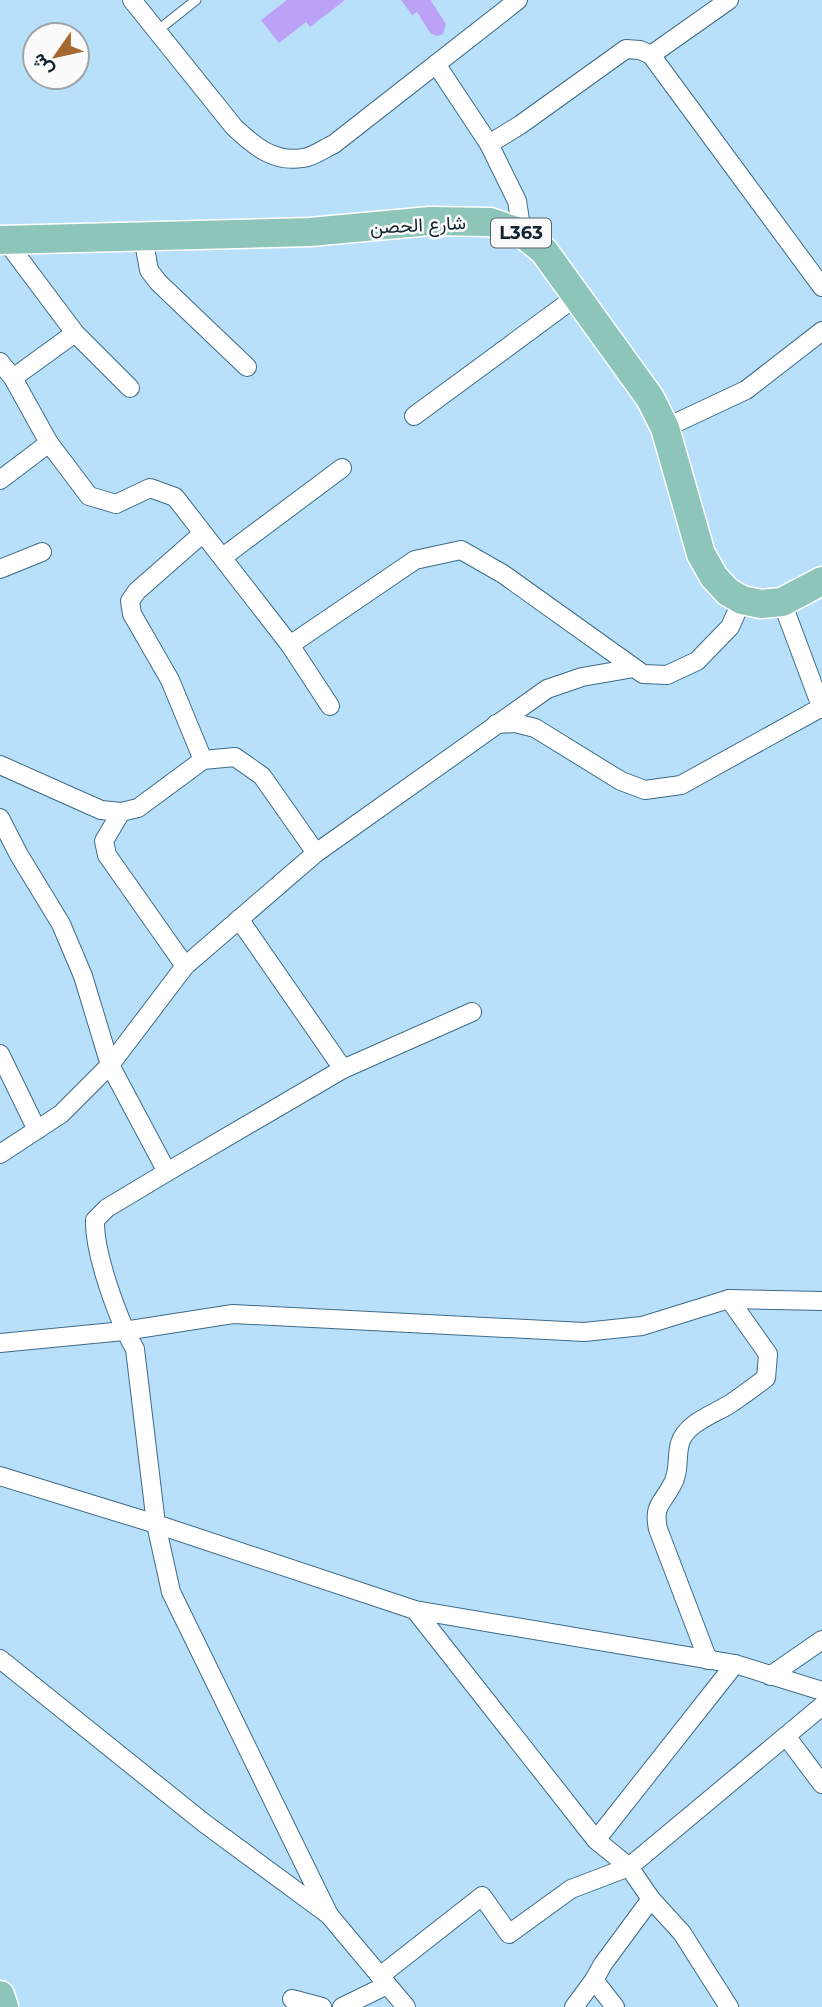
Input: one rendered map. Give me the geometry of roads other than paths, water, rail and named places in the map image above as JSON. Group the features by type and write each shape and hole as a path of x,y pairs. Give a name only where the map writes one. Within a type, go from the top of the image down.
{"main road":[{"name":"شارع الحصن","path":"3,241 310,232 430,221 490,222 522,233 544,251 650,398 665,428 701,554 714,577 742,600"},
{"path":"742,600 761,604 782,602 822,582"},
{"path":"0,1995 5,2007"}],"street":[{"path":"132,0 234,127 253,145 276,158 305,158 334,144 436,64 506,4"},
{"path":"651,55 730,0"},
{"path":"489,144 626,50 640,50 651,55 822,287"},
{"path":"436,64 489,144 517,201 522,233"},
{"path":"143,237 149,270 158,282 247,367"},
{"path":"3,241 75,333 130,388"},
{"path":"414,416 577,296"},
{"path":"665,428 746,390 822,331"},
{"path":"13,378 75,333"},
{"path":"0,362 13,378 49,443 89,496 116,504 150,488 175,497 290,645 330,706"},
{"path":"0,480 49,443"},
{"path":"223,557 342,468"},
{"path":"202,534 137,591 130,601 132,614 170,680 203,760"},
{"path":"290,645 415,560 461,550 503,574 643,674 667,675 697,661 730,627 742,600"},
{"path":"0,569 42,552"},
{"path":"495,724 515,723 535,728 621,780 645,790 681,785 822,708 782,602"},
{"path":"0,1154 61,1114 110,1065 185,966 316,853 547,689 582,677 634,668"},
{"path":"0,765 101,810 121,813 138,808 203,760 235,757 262,776 316,853"},
{"path":"121,813 104,841 107,855 185,966"},
{"path":"0,818 61,924 83,976 110,1065 167,1172"},
{"path":"239,919 343,1069"},
{"path":"405,2007 329,1915 171,1592 156,1524 135,1349 124,1331 94,1238 95,1220 107,1208 343,1069 472,1012"},
{"path":"0,1054 37,1130"},
{"path":"708,1660 655,1515 660,1500 673,1484 678,1468 680,1441 694,1425 766,1378 768,1354 729,1299"},
{"path":"0,1343 124,1331 233,1314 584,1332 642,1326 729,1299 822,1301"},
{"path":"0,1476 156,1524 415,1610 734,1664 822,1691"},
{"path":"415,1610 596,1840 629,1867 651,1899 682,1933 729,2007"},
{"path":"770,1676 822,1640"},
{"path":"0,1659 204,1823 329,1915"},
{"path":"596,1840 734,1664"},
{"path":"342,2007 384,1981 482,1896 509,1934 571,1889 629,1867 822,1706"},
{"path":"786,1736 822,1784"},
{"path":"574,2007 651,1899"},
{"path":"594,1980 615,2007"},
{"path":"292,1999 322,2007"}],"lane":[{"path":"157,31 195,0"}]}
